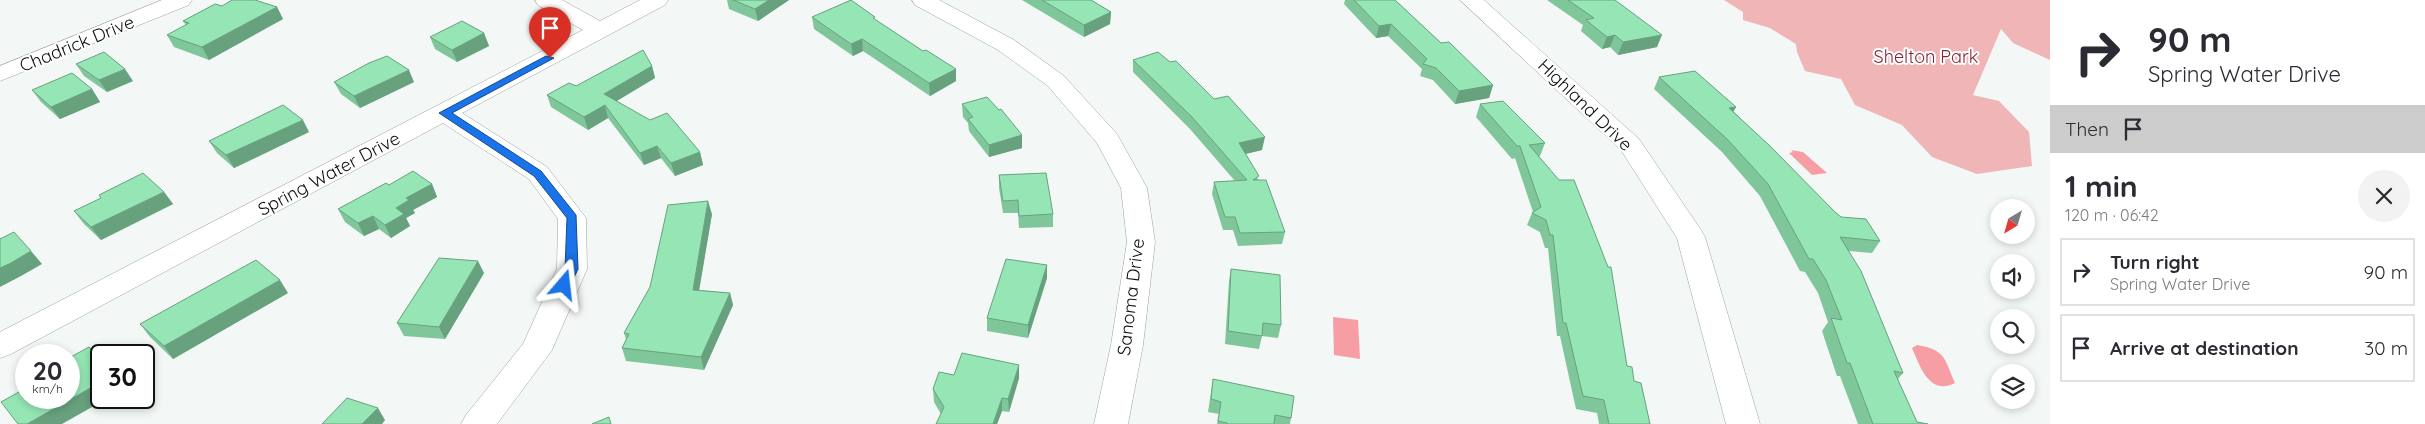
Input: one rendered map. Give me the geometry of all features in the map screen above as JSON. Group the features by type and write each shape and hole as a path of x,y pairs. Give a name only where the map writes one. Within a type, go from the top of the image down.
{"street":[{"name":"Chadrick Drive","path":"0,74 181,0"},
{"path":"546,0 602,31"},
{"name":"Spring Water Drive","path":"0,346 602,31 657,0"},
{"name":"Sanoma Drive","path":"924,0 1006,45 1056,81 1108,140 1134,188 1141,242 1127,345 1111,424"},
{"name":"Highland Drive","path":"1471,0 1630,145 1691,237 1743,424"},
{"path":"444,113 538,173 572,218 572,269 536,350 478,424"}],"green space":[{"name":"Shelton Park","path":"1724,0 2050,0 2050,60 2013,43 2001,29 1973,95 1999,101 2029,132 2032,166 1977,174 1932,157 1902,125 1855,105 1841,79 1805,71 1797,52 1796,44 1770,28 1743,20 1743,12"}],"shaded area":[{"path":"1791,150 1803,152 1827,173 1812,175 1789,153 1793,152"},
{"path":"1333,317 1358,320 1360,359 1334,355"},
{"path":"1917,345 1927,347 1943,356 1955,383 1938,386 1927,377 1918,363 1912,348"}],"building":[{"path":"232,0 255,0 277,7 202,47 167,35 189,23 183,21 215,4 222,6"},
{"path":"733,0 769,0 755,9"},
{"path":"851,0 875,17 873,18 923,51 926,50 956,69 929,83 862,39 851,44 812,17"},
{"path":"1042,0 1091,0 1111,12 1084,25"},
{"path":"1354,0 1395,0 1441,43 1449,42 1493,85 1459,91 1436,68 1423,64 1427,59 1391,24 1379,26"},
{"path":"1568,0 1615,0 1662,35 1623,42 1615,35 1607,37 1586,20 1594,18"},
{"path":"462,21 484,33 452,50 430,37"},
{"path":"643,50 652,66 604,94 650,120 667,113 700,152 671,163 657,146 640,153 605,105 584,117 547,95 569,83 576,86"},
{"path":"104,52 125,69 99,80 76,64"},
{"path":"1158,52 1170,62 1176,61 1214,99 1228,96 1265,137 1239,143 1259,176 1253,180 1266,180 1285,232 1240,233 1235,217 1225,217 1214,182 1247,180 1191,116 1133,60"},
{"path":"387,56 409,70 354,96 334,82 369,63"},
{"path":"1695,71 1736,107 1729,108 1770,146 1835,212 1841,217 1866,219 1880,241 1840,237 1861,271 1903,373 1894,371 1917,422 1928,424 1873,424 1850,363 1847,363 1831,318 1842,320 1826,280 1813,259 1809,259 1768,184 1728,140 1659,77"},
{"path":"72,73 92,89 51,107 32,90"},
{"path":"987,97 999,110 1001,109 1022,135 989,145 968,119 973,117 962,104"},
{"path":"1503,101 1545,143 1529,145 1559,180 1574,180 1608,267 1611,267 1627,366 1632,367 1634,381 1641,383 1650,424 1609,424 1604,400 1583,396 1566,323 1563,323 1553,235 1550,235 1546,220 1532,213 1541,207 1520,146 1517,146 1480,104"},
{"path":"283,105 303,120 226,155 209,141"},
{"path":"413,171 432,184 406,198 409,200 396,208 404,214 385,225 373,216 358,223 338,209 386,183 389,185"},
{"path":"143,173 164,192 91,227 74,211 101,198 99,195"},
{"path":"1046,173 1053,214 1019,216 1018,200 1003,201 999,175"},
{"path":"708,201 693,290 730,293 701,357 622,348 629,334 624,333 650,287 668,205"},
{"path":"14,232 31,251 0,268 0,239"},
{"path":"439,258 478,261 439,327 397,323"},
{"path":"1006,259 1047,265 1028,325 987,318"},
{"path":"256,260 280,280 164,346 140,324"},
{"path":"1231,269 1280,275 1281,325 1263,323 1262,336 1228,331"},
{"path":"90,348 90,388 80,394 80,352"},
{"path":"962,353 1019,365 1008,399 1002,398 993,424 936,424 944,407 933,389 939,372 954,375"},
{"path":"1213,379 1294,396 1291,418 1275,415 1274,424 1227,424 1218,421 1221,402 1211,399"},
{"path":"15,394 15,409 53,409 27,424 18,424 1,402"},
{"path":"347,398 378,408 362,424 322,424"},
{"path":"609,417 611,424 592,424"}],"route":[{"path":"550,58 444,113 538,173 572,218 572,269 564,285"}]}
